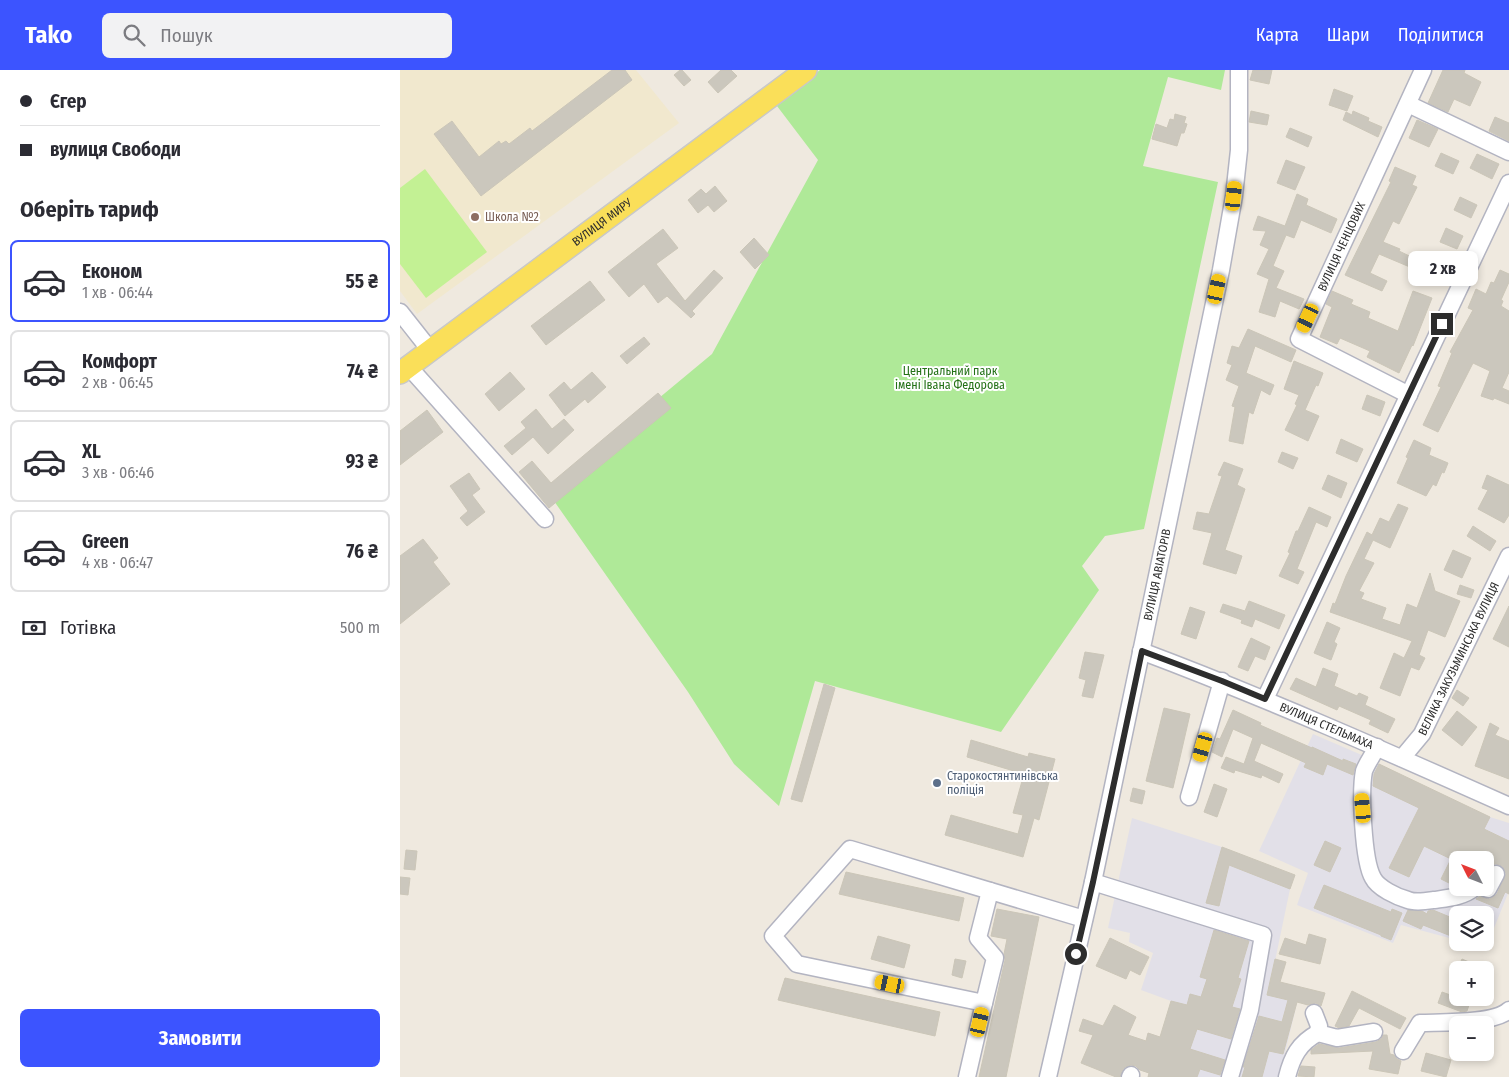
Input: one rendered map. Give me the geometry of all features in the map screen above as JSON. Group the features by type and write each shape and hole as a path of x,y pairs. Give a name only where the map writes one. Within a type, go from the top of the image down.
{"main road":[{"name":"ВУЛИЦЯ МИРУ","path":"404,370 806,70"}],"street":[{"name":"ВУЛИЦЯ АВІАТОРІВ","path":"1048,1077 1093,882 1221,270 1239,150 1239,70"},
{"name":"ВУЛИЦЯ ЧЕНЦОВИХ","path":"1409,395 1299,338 1424,70"},
{"path":"1408,104 1509,152"},
{"path":"1265,699 1509,183"},
{"path":"400,312 430,350"},
{"path":"404,370 545,519"},
{"name":"ВЕЛИКА ЗАКУЗЬМИНСЬКА ВУЛИЦЯ","path":"1402,758 1422,734 1509,556"},
{"name":"ВУЛИЦЯ СТЕЛЬМАХА","path":"1142,651 1265,699 1509,806"},
{"path":"1189,796 1222,681"},
{"path":"1377,748 1365,769 1361,789 1367,864 1373,879 1382,888 1408,901 1430,901 1457,896"},
{"path":"984,1003 797,964 773,936 850,848 1084,919"},
{"path":"1494,878 1496,874"},
{"path":"1093,882 1263,934 1250,1010 1230,1077"},
{"path":"967,1077 995,958 978,938 990,891"},
{"path":"1404,1051 1420,1023 1490,1019 1509,1010"},
{"path":"1314,1013 1319,1026 1318,1033"},
{"path":"1287,1077 1291,1061 1297,1051 1310,1037 1318,1033 1337,1038 1374,1032"}],"shaded area":[{"name":"Школа №2","path":"400,70 636,70 679,123 417,314 400,291"},
{"path":"1313,734 1364,756 1370,771 1378,764 1490,817 1509,823 1509,891 1494,928 1494,906 1449,906 1449,938 1401,925 1393,943 1297,905 1308,873 1259,851"},
{"path":"1132,818 1222,847 1295,875 1290,889 1271,980 1301,987 1279,1077 1148,1077 1154,1057 1148,1033 1160,1037 1171,1001 1141,990 1153,953 1129,942 1130,933 1108,928"}],"green space":[{"name":"Центральний парк імені Івана Федорова","path":"820,70 1225,70 1221,90 1168,77 1143,166 1218,182 1144,529 1105,536 1082,566 1099,590 1001,732 815,681 779,806 734,764 688,692 547,491 712,354 818,160 777,106"},
{"path":"425,169 487,252 426,298 400,264 400,188"}],"building":[{"path":"612,70 625,70 632,80 481,196 434,134 452,121 479,157 499,141 501,144 506,141 509,144 530,128 532,131"},
{"path":"680,70 691,80 684,86 674,75"},
{"path":"721,70 731,70 737,76 718,93 708,82"},
{"path":"1253,70 1272,70 1269,84 1250,80"},
{"path":"1443,70 1465,70 1464,73 1481,82 1470,106 1454,99 1448,112 1428,103"},
{"path":"1334,89 1353,96 1347,111 1329,105"},
{"path":"1251,111 1269,115 1267,125 1249,122"},
{"path":"1353,111 1369,118 1368,121 1382,127 1378,137 1343,120 1346,112 1352,115"},
{"path":"1175,114 1186,117 1184,123 1187,124 1184,133 1181,133 1177,146 1152,139 1156,124 1167,128 1170,119 1174,120"},
{"path":"1495,117 1509,123 1509,141 1489,131"},
{"path":"1417,120 1438,129 1429,147 1409,138"},
{"path":"1290,128 1312,137 1308,147 1286,137"},
{"path":"1441,153 1459,161 1453,174 1435,166"},
{"path":"1477,154 1499,164 1492,179 1470,168"},
{"path":"1286,160 1305,167 1295,190 1277,183"},
{"path":"1395,167 1416,176 1412,185 1417,187 1399,224 1393,221 1383,242 1400,249 1399,251 1426,264 1429,256 1450,265 1443,281 1379,254 1370,273 1387,281 1382,291 1345,275 1391,182 1389,181"},
{"path":"715,186 727,201 714,212 708,205 698,213 688,200 701,189 706,194"},
{"path":"1297,194 1308,199 1306,205 1337,219 1331,233 1301,220 1294,238 1286,235 1273,266 1284,271 1276,288 1304,299 1299,309 1280,301 1275,317 1259,312 1269,279 1257,274 1269,249 1260,245 1266,231 1253,230 1258,216 1285,226"},
{"path":"1460,197 1477,205 1471,218 1454,210"},
{"path":"1446,228 1463,236 1457,249 1440,242"},
{"path":"663,229 678,248 656,264 685,301 714,270 723,278 692,311 695,314 691,318 667,296 658,303 644,284 629,297 608,272"},
{"path":"754,238 769,255 755,269 740,252"},
{"path":"1500,270 1509,274 1509,282 1501,300 1503,301 1501,306 1509,311 1509,372 1502,388 1509,391 1509,404 1494,398 1493,400 1481,396 1490,371 1473,363 1438,432 1423,425 1441,387 1438,386 1452,353 1450,352 1473,310 1468,308 1476,289 1486,294 1491,282 1494,283"},
{"path":"590,281 605,300 546,345 531,326"},
{"path":"1332,291 1353,300 1351,304 1370,312 1368,318 1398,331 1413,291 1432,298 1413,346 1399,373 1367,357 1370,351 1340,338 1337,344 1320,337 1332,307 1326,304"},
{"path":"1248,329 1296,350 1291,362 1255,346 1246,373 1274,385 1270,395 1261,390 1253,414 1249,412 1243,444 1229,441 1235,407 1232,406 1239,386 1226,380 1232,365 1227,363 1232,346 1239,348"},
{"path":"644,337 650,344 627,364 620,356"},
{"path":"1294,361 1323,373 1305,410 1319,416 1308,441 1285,430 1297,405 1295,404 1299,395 1284,389"},
{"path":"510,372 525,389 499,411 485,394"},
{"path":"592,372 606,387 588,403 585,399 565,416 549,395 564,382 571,390"},
{"path":"658,393 671,408 549,508 519,472 532,461 551,483"},
{"path":"1367,395 1385,402 1380,416 1362,409"},
{"path":"536,409 552,429 564,419 574,430 548,454 533,437 512,455 504,446 526,428 521,422"},
{"path":"427,410 443,432 400,465 400,431"},
{"path":"1341,439 1363,449 1357,462 1336,453"},
{"path":"1414,440 1431,448 1429,455 1448,463 1436,486 1433,484 1426,496 1397,483"},
{"path":"1282,452 1298,458 1293,469 1278,462"},
{"path":"1224,462 1243,469 1237,485 1245,489 1225,550 1242,556 1236,574 1203,564 1212,533 1193,529 1197,512 1209,514 1222,476 1218,475"},
{"path":"469,473 480,489 472,495 485,512 467,526 460,518 468,511 450,486"},
{"path":"1328,475 1347,483 1341,498 1322,489"},
{"path":"1487,475 1509,485 1509,515 1504,523 1478,509 1488,490 1482,488"},
{"path":"1398,504 1408,508 1390,548 1373,540 1364,559 1374,563 1359,591 1364,593 1361,599 1386,608 1382,619 1400,625 1407,604 1417,608 1430,573 1435,591 1460,601 1445,637 1428,630 1419,655 1425,658 1419,670 1411,667 1400,696 1380,688 1394,653 1404,658 1412,641 1330,612 1367,532 1372,535 1380,518 1389,522"},
{"path":"1309,507 1331,517 1327,527 1316,522 1297,569 1304,572 1298,584 1279,576 1290,553 1288,552 1296,531 1298,531"},
{"path":"1473,526 1496,541 1490,551 1467,536"},
{"path":"423,539 438,558 433,562 450,584 400,624 400,556"},
{"path":"1453,550 1471,558 1462,578 1444,570"},
{"path":"1460,585 1474,590 1471,598 1457,594"},
{"path":"1249,601 1285,615 1279,629 1255,619 1252,627 1241,623 1242,620 1220,612 1223,604 1245,611"},
{"path":"1509,606 1509,647 1493,639"},
{"path":"1190,607 1205,612 1196,639 1181,634"},
{"path":"1327,622 1340,628 1334,642 1337,644 1331,660 1314,653"},
{"path":"1251,638 1270,647 1265,660 1255,656 1248,671 1238,667"},
{"path":"1085,652 1104,655 1093,698 1082,696 1086,680 1079,678"},
{"path":"1323,668 1338,674 1334,686 1357,696 1359,693 1368,697 1365,705 1395,719 1388,733 1369,724 1371,720 1339,706 1337,710 1290,689 1296,678 1316,687"},
{"path":"824,684 835,688 802,802 791,799"},
{"path":"1457,690 1469,698 1463,706 1452,698"},
{"path":"1164,708 1190,714 1173,788 1146,781"},
{"path":"1233,710 1261,723 1260,725 1312,748 1343,761 1343,759 1356,764 1353,775 1327,764 1323,775 1304,767 1306,763 1261,743 1254,761 1283,774 1279,783 1262,775 1261,778 1235,770 1234,773 1221,768 1226,757 1244,764 1253,738 1233,729 1222,757 1212,752 1217,738 1220,739"},
{"path":"1457,711 1477,727 1462,746 1442,730"},
{"path":"1490,723 1499,728 1495,735 1509,741 1509,779 1475,766"},
{"path":"971,740 1028,757 1029,753 1055,759 1039,820 1034,818 1023,857 945,835 951,815 1018,834 1023,815 1013,813 1024,774 967,757"},
{"path":"1379,764 1490,817 1484,829 1509,841 1509,894 1505,892 1498,908 1476,899 1480,896 1490,899 1497,894 1506,874 1504,868 1494,864 1494,851 1449,851 1449,858 1424,846 1409,877 1389,868 1419,808 1373,786 1374,774"},
{"path":"1214,784 1227,789 1217,817 1204,812"},
{"path":"1133,788 1145,791 1142,804 1130,801"},
{"path":"1325,841 1341,848 1330,872 1314,865"},
{"path":"1222,847 1295,875 1290,889 1229,865 1219,906 1206,903"},
{"path":"406,850 417,851 415,870 404,869"},
{"path":"1449,863 1449,883 1441,879"},
{"path":"846,872 964,898 959,921 839,894"},
{"path":"400,877 410,878 408,895 400,894"},
{"path":"1324,885 1391,912 1392,909 1402,913 1391,940 1314,908"},
{"path":"997,909 1039,917 1006,1077 979,1077 1005,960 1004,954 1007,939 991,936"},
{"path":"1408,910 1422,911 1427,914 1428,911 1433,910 1449,917 1449,935 1423,925 1421,929 1403,921"},
{"path":"1214,930 1249,941 1238,978 1241,979 1232,1007 1240,1009 1231,1039 1197,1029 1190,1049 1225,1060 1220,1075 1200,1069 1197,1077 1148,1077 1149,1073 1131,1065 1125,1067 1120,1077 1116,1077 1081,1063 1093,1035 1079,1031 1083,1019 1103,1026 1114,1005 1136,1017 1128,1035 1146,1041 1148,1033 1160,1037 1171,1001 1187,1005 1190,994 1201,997 1207,979 1200,977"},
{"path":"1309,934 1326,939 1320,964 1279,954 1285,938 1306,945"},
{"path":"878,936 910,945 904,968 871,959"},
{"path":"1110,938 1149,957 1140,975 1130,970 1126,979 1096,966"},
{"path":"955,959 966,961 962,978 952,975"},
{"path":"1275,959 1286,962 1280,982 1325,993 1321,1006 1316,1003 1308,1005 1297,1002 1283,1054 1269,1051 1262,1077 1242,1077 1245,1067 1243,1067 1259,1016 1282,1022 1288,1000 1267,995"},
{"path":"785,978 940,1012 935,1036 778,1000"},
{"path":"1352,991 1406,1018 1400,1029 1359,1008 1349,1026 1339,1028 1335,1026"},
{"path":"1442,992 1449,994 1449,1006 1469,1006 1467,1011 1462,1012 1438,1003"},
{"path":"1383,1035 1387,1035 1390,1054 1401,1061 1398,1074 1369,1069 1373,1051 1311,1054 1311,1050 1319,1044 1339,1048 1376,1042"},
{"path":"1426,1053 1451,1061 1446,1077 1421,1071"},
{"path":"1301,1066 1315,1067 1314,1077 1298,1076"}],"place":[{"name":"Школа №2","path":"475,217"},
{"name":"Старокостянтинівська поліція","path":"937,783"}],"route":[{"path":"1076,954 1142,651 1265,699 1442,324"}]}
